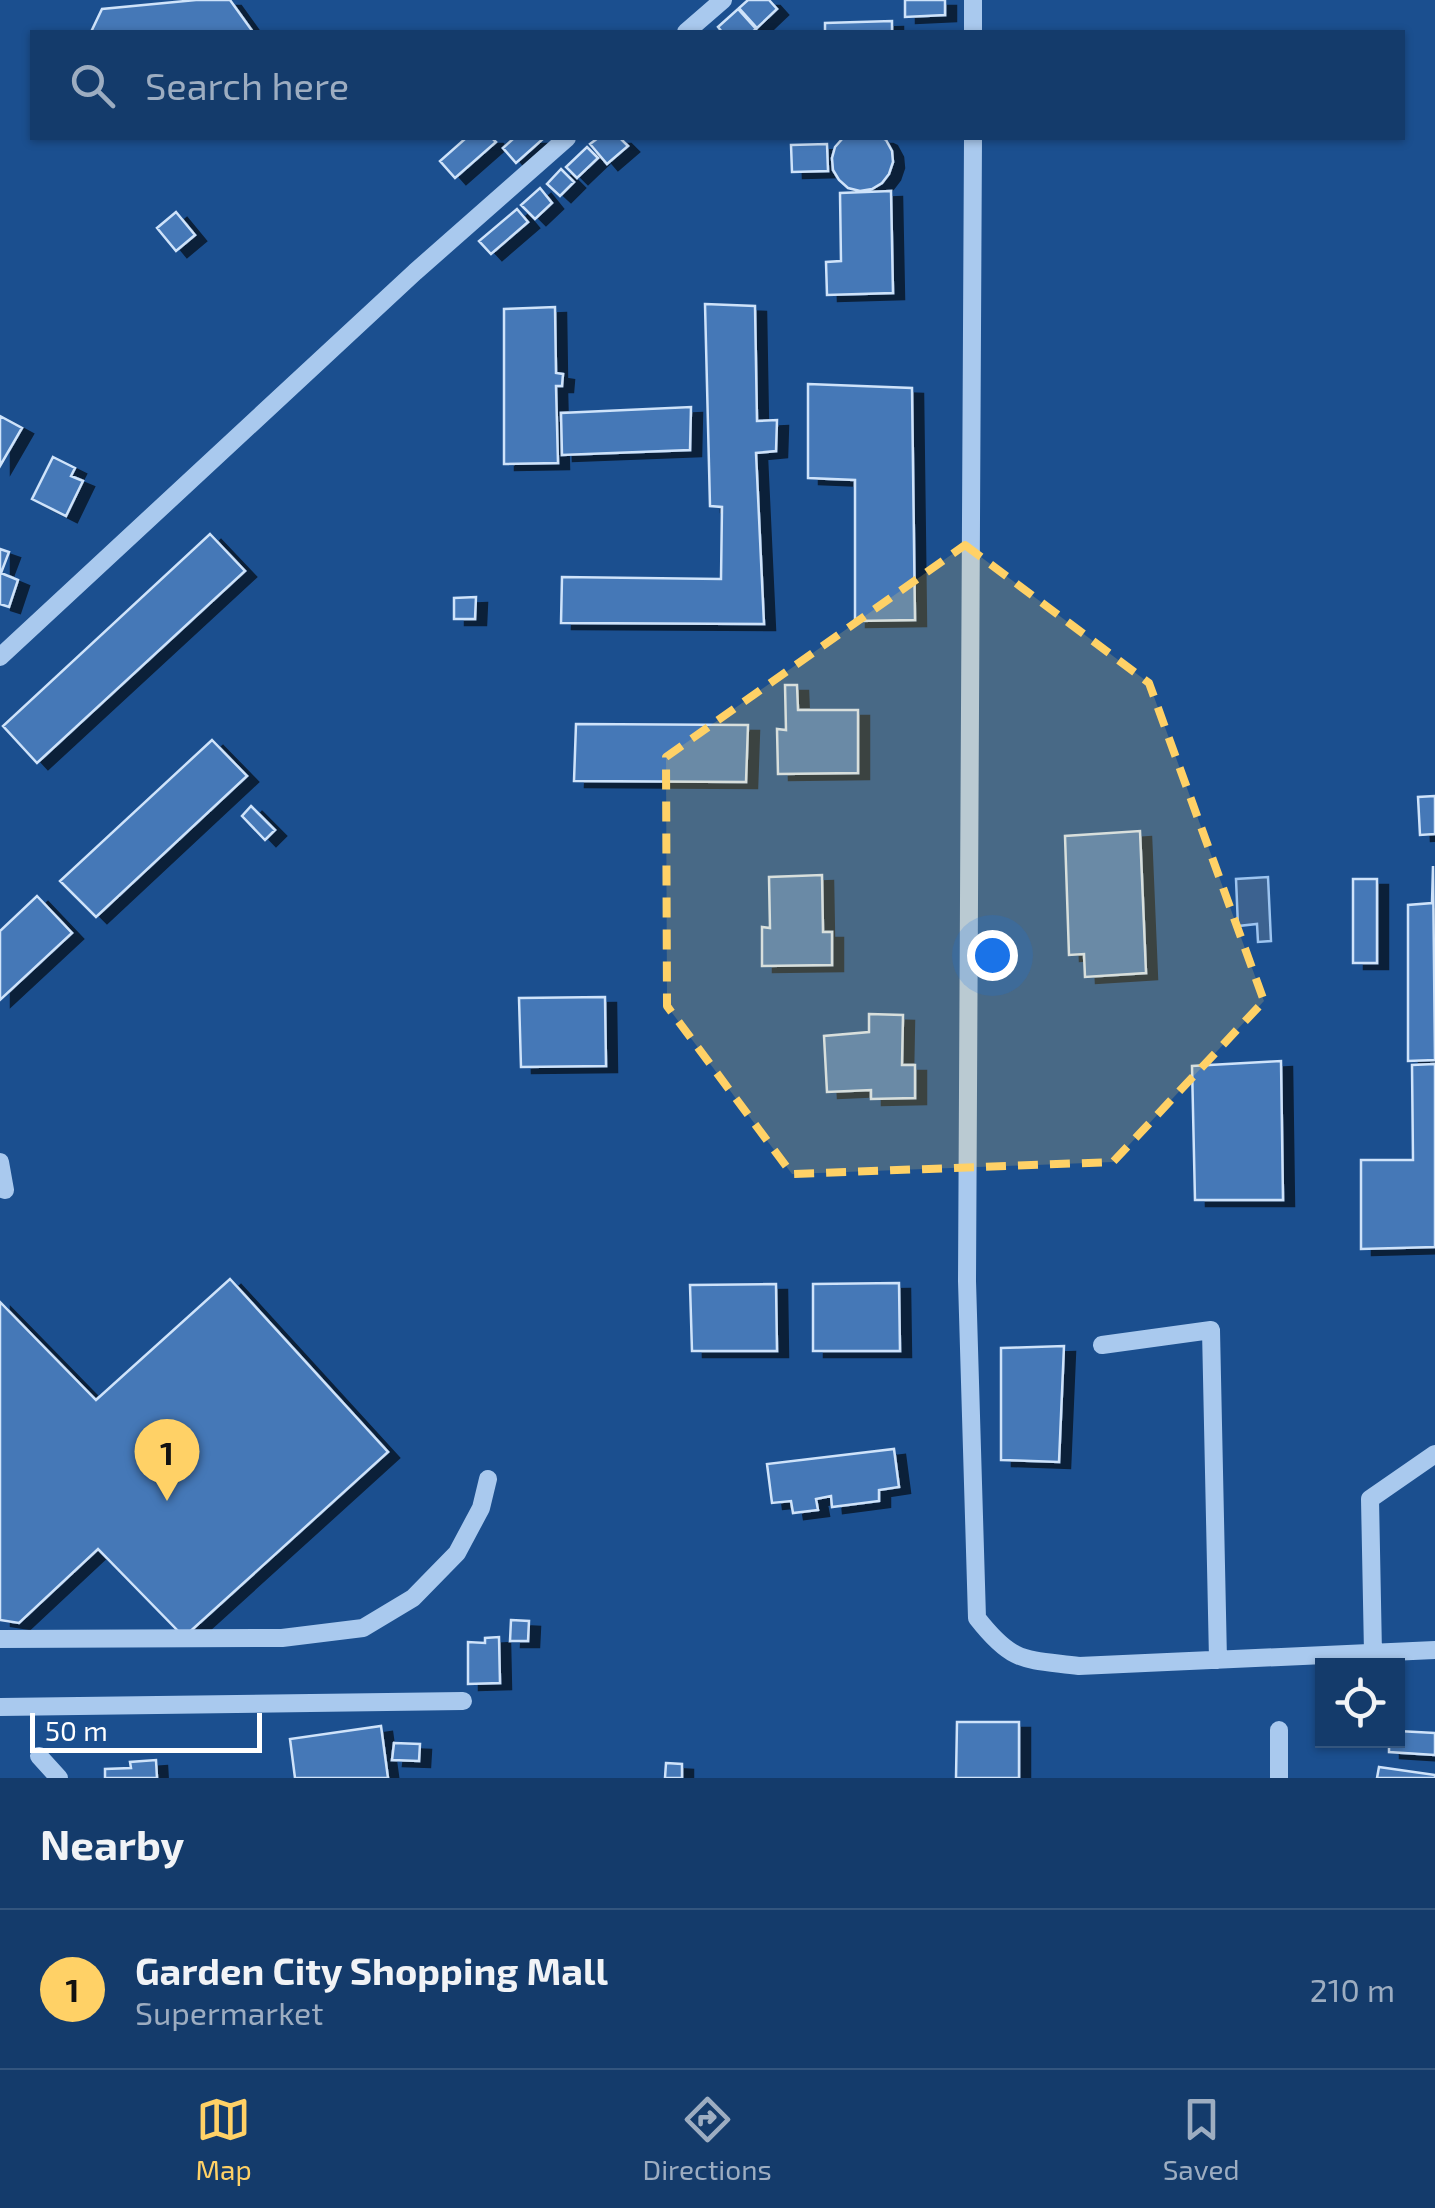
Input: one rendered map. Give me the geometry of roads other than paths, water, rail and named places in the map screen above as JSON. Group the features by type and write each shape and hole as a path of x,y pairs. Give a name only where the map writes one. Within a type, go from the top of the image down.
{"street":[{"path":"688,30 723,0"},
{"path":"973,0 973,30"},
{"path":"0,657 401,285 565,140"},
{"path":"973,140 967,1280 978,1618 1001,1648 1022,1659 1079,1666 1435,1650"},
{"path":"0,1162 6,1190 0,1188"},
{"path":"1102,1344 1211,1330 1218,1660"},
{"path":"1374,1653 1370,1499 1435,1454"},
{"path":"0,1640 282,1638 364,1628 413,1598 456,1553 481,1508 488,1479"},
{"path":"0,1707 464,1701"},
{"path":"1279,1730 1279,1778"},
{"path":"39,1756 59,1778"}],"water":[{"path":"1268,877 1271,941 1258,942 1257,924 1238,926 1236,879"}],"place":[{"name":"Garden City Shopping Mall","path":"167,1501"}]}
